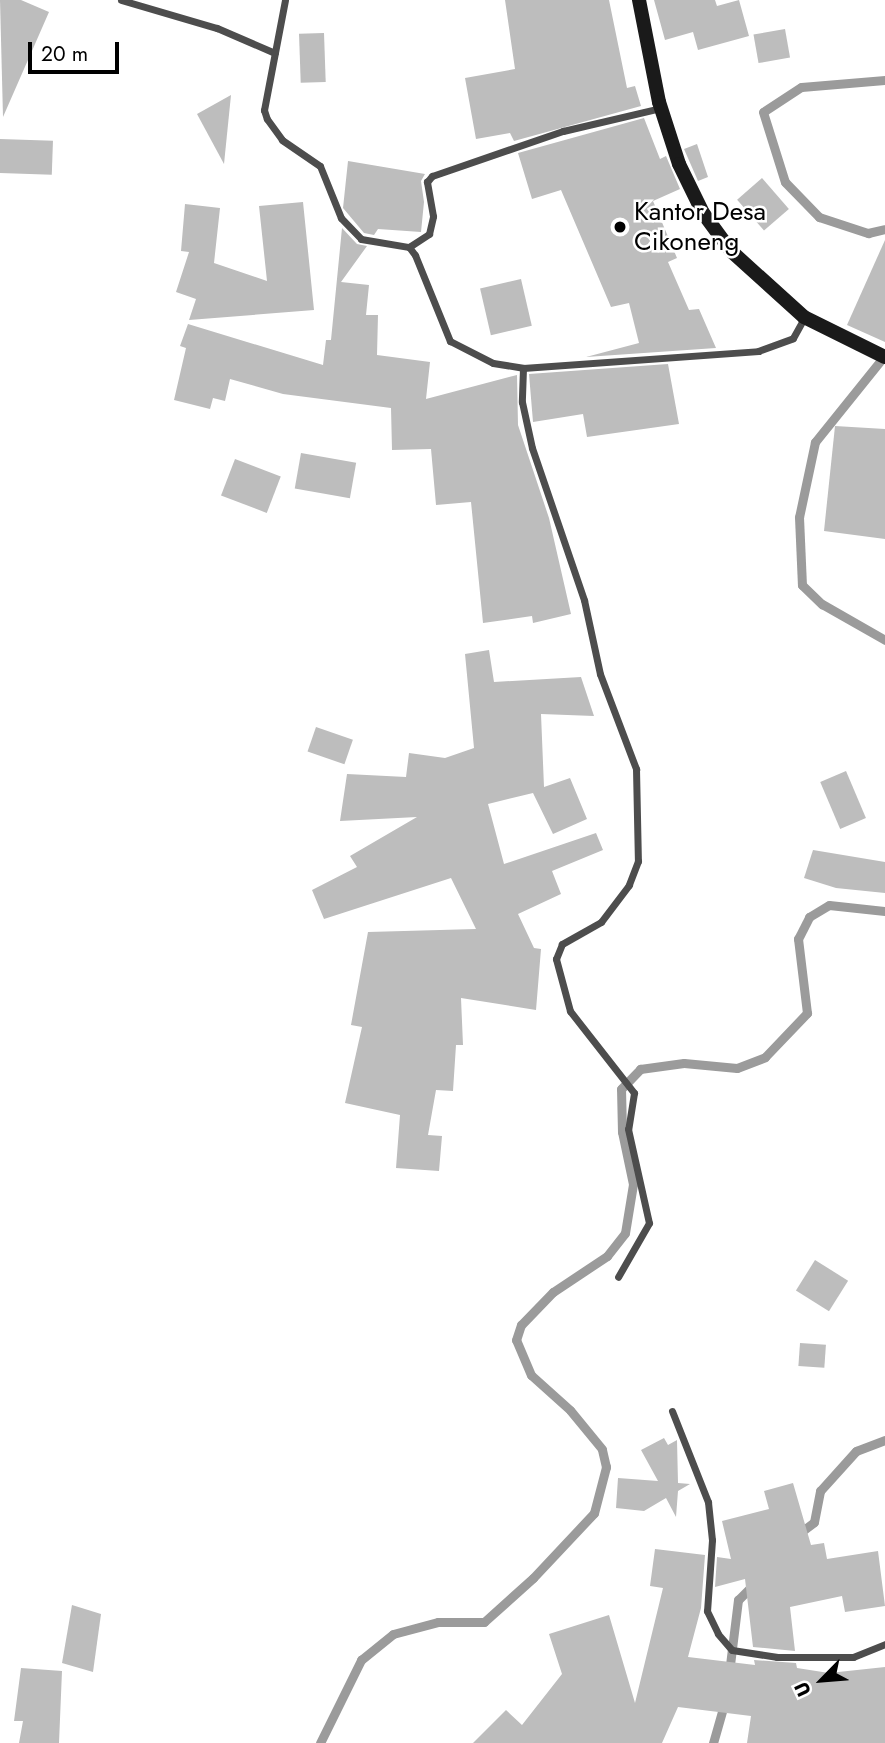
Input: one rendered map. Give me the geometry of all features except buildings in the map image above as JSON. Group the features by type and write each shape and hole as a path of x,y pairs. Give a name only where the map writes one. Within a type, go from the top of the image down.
{"street":[{"path":"121,0 217,27 275,53"},
{"path":"285,0 264,110 272,129 320,166 341,218 361,239 409,247 429,234 433,216 427,182 432,176 563,131 662,108"},
{"path":"639,0 662,108 679,164 703,213 747,267 804,317 885,357"},
{"path":"409,247 450,341 493,363 523,368 758,352 793,338 804,317"},
{"path":"523,368 522,402 533,448 584,600 600,674 636,769 638,861 629,885 601,922 562,944 556,959 570,1011 634,1093 628,1129 649,1223 618,1277"},
{"path":"673,1411 708,1502 712,1540 707,1611 718,1634 732,1650 777,1657 853,1657 885,1644"}],"waterway":[{"path":"885,80 801,87 763,112 785,182 819,217 868,233 885,229"},
{"path":"885,355 815,442 799,517 802,585 822,604 885,640"},
{"path":"320,1743 361,1660 393,1634 438,1622 484,1622 533,1578 594,1513 606,1467 602,1449 570,1410 531,1375 516,1340 521,1325 553,1292 607,1256 625,1233 633,1184 622,1132 621,1089 640,1069 684,1063 737,1068 765,1057 807,1013 798,939 809,917 829,905 885,911"},
{"path":"797,1535 814,1522 820,1491 856,1451 885,1440"},
{"path":"729,1673 738,1600 755,1583"},
{"path":"713,1743 725,1701"}],"place":[{"name":"Kantor Desa Cikoneng","path":"620,227"}]}
